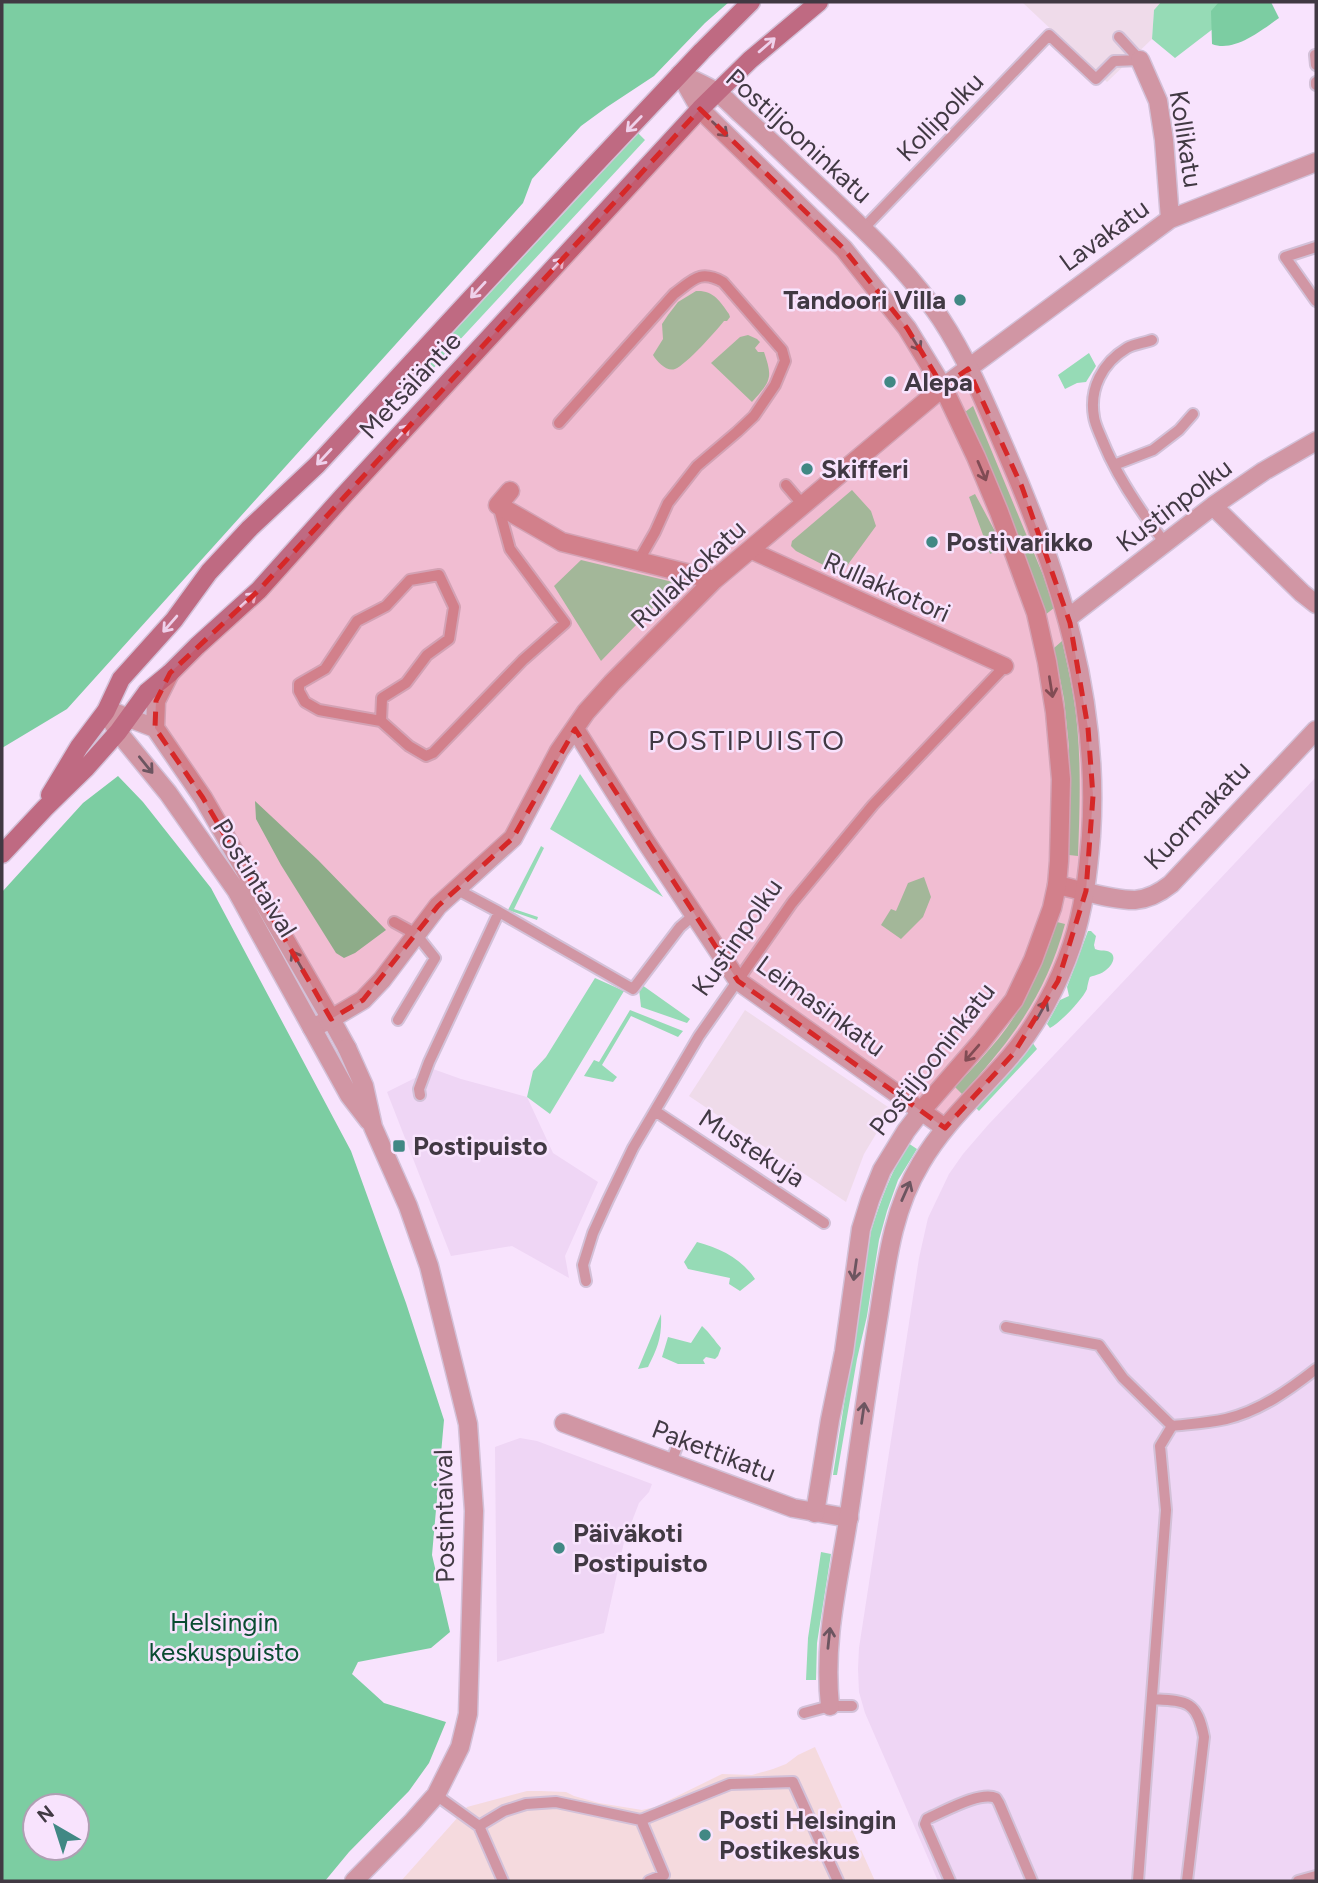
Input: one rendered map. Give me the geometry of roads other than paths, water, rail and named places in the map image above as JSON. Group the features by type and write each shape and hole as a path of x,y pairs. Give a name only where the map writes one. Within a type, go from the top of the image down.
{"main road":[{"name":"Metsäläntie","path":"45,808 54,786 106,710 121,680 174,620 209,572 250,528 317,465 680,74 751,2"},
{"name":"Metsäläntie","path":"2,854 86,768 146,692 259,590 700,109 750,60 819,2"}],"street":[{"name":"Kollikatu","path":"1140,60 1158,101 1170,219"},
{"name":"Postiljooninkatu","path":"680,74 717,92 863,229 937,315 954,341 1022,487 1055,577 1068,618 1082,681 1088,728 1093,796 1086,891 1072,945 1058,981 1014,1053 945,1128 921,1161 906,1189 896,1217 865,1396 849,1518 830,1621 827,1680 830,1706"},
{"name":"Postiljooninkatu","path":"680,74 700,109 844,249 907,328 943,387 999,512 1036,613 1055,712 1060,779 1057,886 1052,908 1033,960 1014,1000 982,1042 922,1110 882,1170 861,1229 844,1352 830,1420 816,1513"},
{"name":"Lavakatu","path":"943,387 1170,219 1316,162"},
{"name":"Rullakkokatu","path":"456,889 513,838 559,751 586,712 612,683 714,580 943,387"},
{"name":"Kustinpolku","path":"1068,618 1213,506 1264,471 1316,441"},
{"path":"510,491 498,505 562,542 714,580"},
{"path":"1213,506 1316,604"},
{"name":"Rullakkotori","path":"750,550 1005,666"},
{"path":"123,724 155,728 156,701 170,673"},
{"name":"Postintaival","path":"106,710 123,724 236,890 349,1095 373,1126"},
{"name":"Postintaival","path":"155,728 203,798 347,1048 364,1086 373,1126 408,1206 429,1266 468,1424 474,1511 468,1714 460,1747 436,1795 354,1881"},
{"name":"Leimasinkatu","path":"575,729 738,981 945,1128"},
{"name":"Kuormakatu","path":"1057,886 1137,900 1163,891 1316,730"},
{"path":"312,1028 363,1000 382,980 438,906 456,889"},
{"name":"Pakettikatu","path":"564,1423 793,1508 849,1518"}],"lane":[{"name":"Kollipolku","path":"863,229 1049,35 1096,79 1114,61 1140,60"},
{"path":"1119,37 1140,60"},
{"path":"1316,247 1284,257 1316,301"},
{"path":"559,423 674,294 695,278 710,275 723,282 782,350 785,361 782,372 754,416 697,466 668,503 639,560"},
{"path":"1152,340 1128,347 1106,365 1093,397 1094,418 1114,465 1132,497 1165,543"},
{"path":"1114,465 1153,450 1194,414"},
{"path":"786,485 803,505"},
{"path":"381,721 382,698 406,683 427,655 449,639 454,607 439,575 410,580 386,606 357,621 325,669 299,684 299,691 305,702 319,710 381,721 409,746 426,756 433,753 523,660 565,623 510,549 498,505"},
{"name":"Kustinpolku","path":"586,1281 583,1265 593,1233 634,1149 699,1036 792,903 873,805 1005,666"},
{"path":"456,889 633,989 680,927 694,915"},
{"path":"420,1095 419,1089 429,1062 499,912"},
{"path":"394,922 416,934 436,958 398,1020"},
{"name":"Mustekuja","path":"655,1111 824,1223"},
{"path":"1006,1327 1099,1345 1123,1378 1171,1426"},
{"path":"1171,1426 1229,1419 1252,1410 1284,1393 1316,1368"},
{"path":"1138,1881 1166,1510 1160,1446 1171,1426"},
{"path":"671,1462 680,1439"},
{"path":"1152,1699 1180,1701 1189,1705 1200,1716 1204,1737 1187,1881"},
{"path":"804,1713 830,1706 852,1706"},
{"path":"479,1826 504,1811 526,1804 556,1802 641,1820 730,1784 793,1783 838,1881"},
{"path":"436,1795 479,1826 502,1881"},
{"path":"950,1881 926,1821 988,1795 996,1798 999,1803 1032,1881"},
{"path":"641,1820 664,1875 649,1881"},
{"path":"1298,1881 1316,1876"}],"place":[{"name":"Tandoori Villa","path":"960,300"},
{"name":"Alepa","path":"890,382"},
{"name":"Skifferi","path":"807,469"},
{"name":"Postivarikko","path":"932,542"},
{"name":"Postipuisto","path":"399,1146"},
{"name":"Päiväkoti Postipuisto","path":"559,1548"},
{"name":"Posti Helsingin Postikeskus","path":"705,1835"}],"district":[{"name":"POSTIPUISTO","path":"747,740"}],"park label":[{"name":"Helsingin keskuspuisto","path":"224,1637"}]}
